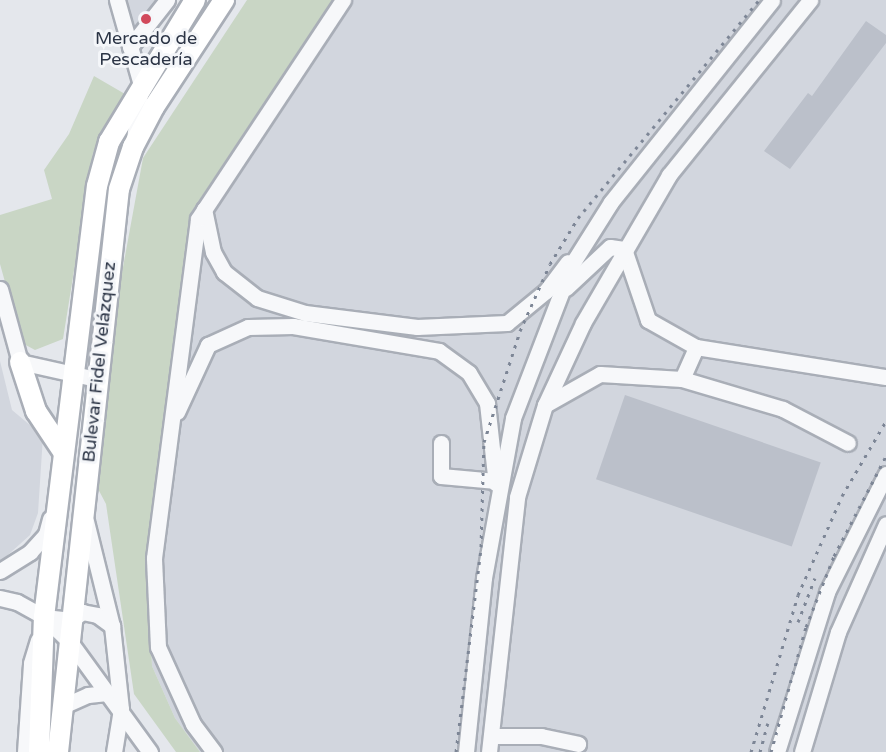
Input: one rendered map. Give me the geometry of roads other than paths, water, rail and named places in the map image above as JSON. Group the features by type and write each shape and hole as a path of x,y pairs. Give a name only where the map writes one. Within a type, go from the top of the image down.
{"main road":[{"name":"Bulevar Fidel Velázquez","path":"39,752 44,617 62,450 97,186 109,142 141,85 195,0"},
{"name":"Bulevar Fidel Velázquez","path":"60,750 96,379 117,200 133,147 224,0"},
{"path":"20,362 36,411 62,450"}],"street":[{"path":"117,0 141,85 133,147"},
{"path":"130,47 167,0"},
{"path":"214,752 193,724 158,647 154,558 198,219 203,205 343,0"},
{"path":"203,205 213,252 224,272 257,298 305,313 417,327 507,323 546,291 594,226 772,0"},
{"path":"489,752 517,497 545,405 583,322 669,175 810,0"},
{"path":"466,752 471,689 513,418 561,294 594,226"},
{"path":"561,294 610,247 624,249"},
{"path":"624,249 648,320 696,347 886,376"},
{"path":"0,289 20,362 96,379"},
{"path":"170,428 208,345 248,327 304,328 439,351 470,373 487,403 498,504"},
{"path":"682,379 696,347"},
{"path":"545,405 600,374 682,379 783,409 849,443"},
{"path":"441,443 441,476 496,481"},
{"path":"777,752 827,592 886,474"},
{"path":"0,571 30,552 46,534 57,493"},
{"path":"83,509 112,626 121,709 114,752"},
{"path":"802,752 838,632 886,524"},
{"path":"0,598 17,602 44,617 70,642 121,709 150,752"},
{"path":"44,617 72,620 82,612 97,615 112,626"},
{"path":"25,752 31,663 44,617"},
{"path":"471,689 495,691"},
{"path":"63,706 88,695 107,693"},
{"path":"490,736 541,736 578,744"}],"railway":[{"path":"456,752 481,547 484,442 520,331 550,264 578,218 759,0"},
{"path":"751,752 798,595 842,496 886,421"},
{"path":"771,752 806,627 834,556 886,456"},
{"path":"798,622 815,578"},
{"path":"760,752 768,723"}],"place":[{"name":"Mercado de Pescadería","path":"146,19"}]}
